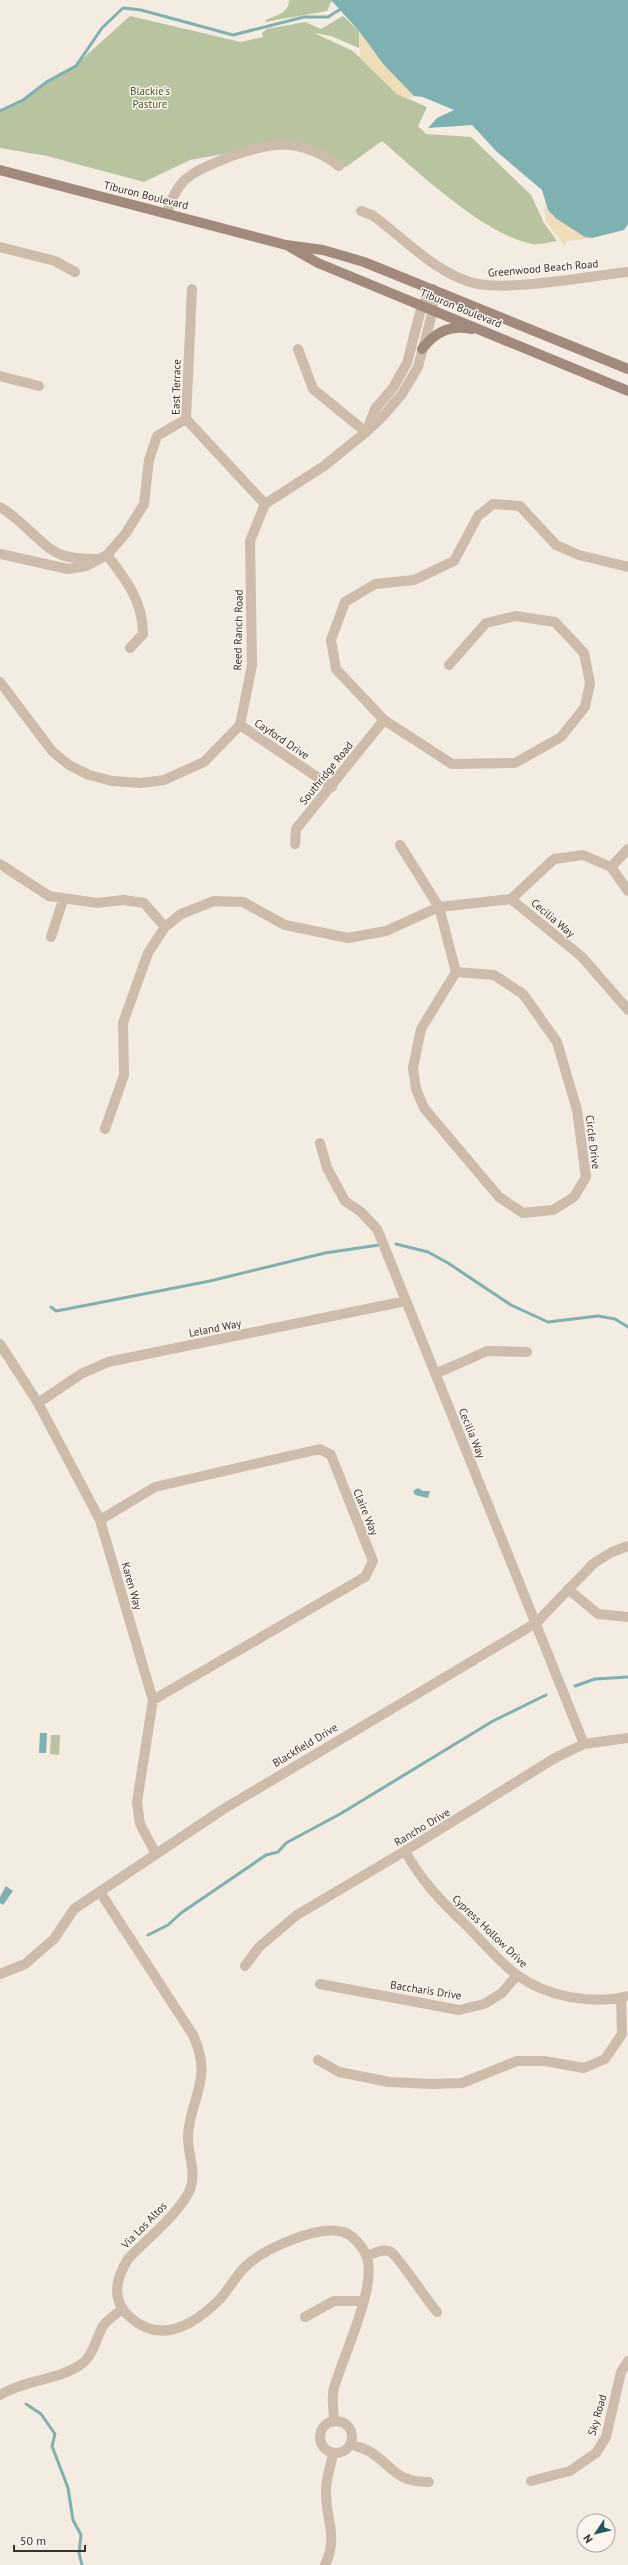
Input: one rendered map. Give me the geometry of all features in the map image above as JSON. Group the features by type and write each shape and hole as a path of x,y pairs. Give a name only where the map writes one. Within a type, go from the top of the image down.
{"main road":[{"name":"Tiburon Boulevard","path":"0,170 286,245 309,247 346,256 433,289 628,369"},
{"name":"Tiburon Boulevard","path":"286,245 318,263 628,391"},
{"path":"422,349 432,337 448,329 467,328 486,332"}],"street":[{"path":"167,213 174,193 185,178 205,167 255,147 279,144 300,146 322,154 339,166"},
{"name":"Greenwood Beach Road","path":"361,211 372,214 435,264 470,282 486,285 516,284 628,272"},
{"path":"0,247 55,261 75,272"},
{"name":"East Terrace","path":"192,289 186,419 265,504"},
{"path":"366,432 375,409 393,388 407,363 422,305 433,289"},
{"path":"265,504 324,466 366,432 384,415 402,394 418,367 433,310 433,289"},
{"path":"298,349 313,388 366,432"},
{"path":"0,376 39,386"},
{"path":"0,554 68,569 86,566 107,554 126,534 144,504 149,460 157,436 186,419"},
{"name":"Reed Ranch Road","path":"240,725 252,665 250,541 265,504"},
{"path":"449,664 486,624 516,616 555,622 584,653 590,683 585,707 561,738 515,763 452,764 384,720 336,669 330,640 344,602 375,584 414,580 454,561 478,516 493,504 520,506 556,545 579,555 628,567"},
{"path":"0,507 23,523 54,551 70,557 96,559"},
{"path":"107,554 135,592 143,619 143,634 130,648"},
{"path":"0,682 52,751 69,764 89,775 112,781 141,783 164,780 204,762 240,725"},
{"name":"Southridge Road","path":"295,844 296,830 332,787 384,720"},
{"name":"Cayford Drive","path":"240,725 332,787"},
{"path":"400,845 438,907 456,972"},
{"path":"611,867 628,849"},
{"path":"104,1129 124,1075 123,1023 148,953 166,927 181,914 214,901 243,902 285,925 348,938 386,930 438,907 511,899 554,859 583,855 611,867 628,891"},
{"path":"0,864 34,888 49,896 63,900 97,903 123,900 144,903 166,927"},
{"name":"Cecilia Way","path":"511,899 582,957 628,1010"},
{"path":"51,937 63,900"},
{"name":"Circle Drive","path":"456,972 494,975 523,994 557,1042 577,1110 586,1178 574,1197 553,1210 523,1213 499,1197 424,1108 421,1102 416,1089 413,1068 421,1029 456,972"},
{"name":"Cecilia Way","path":"320,1143 327,1168 345,1201 361,1212 377,1229 584,1744"},
{"name":"Leland Way","path":"38,1403 80,1374 108,1362 406,1301"},
{"name":"Karen Way","path":"0,1344 38,1403 100,1520 153,1700 137,1802 140,1824 156,1854"},
{"path":"435,1374 487,1351 527,1352"},
{"name":"Claire Way","path":"100,1520 155,1487 320,1449 331,1455 373,1561 365,1577 153,1700"},
{"name":"Blackfield Drive","path":"0,1974 25,1964 54,1939 74,1909 255,1789 536,1623 600,1558 628,1546"},
{"path":"568,1589 598,1614 628,1617"},
{"name":"Rancho Drive","path":"245,1966 259,1947 297,1915 405,1852 555,1758 584,1744 614,1738 628,1738"},
{"name":"Cypress Hollow Drive","path":"405,1852 416,1871 433,1893 517,1975 543,1989 578,2000 624,1997"},
{"name":"Via Los Altos","path":"100,1892 193,2035 200,2051 201,2064 201,2076 191,2112 188,2136 194,2178 189,2191 181,2204 128,2259 122,2269 117,2294 121,2310"},
{"name":"Baccharis Drive","path":"320,1984 459,2010 484,2004 502,1993 517,1975"},
{"path":"318,2060 339,2072 389,2082 433,2084 462,2082 518,2062 544,2061 584,2068 605,2059 622,2034 624,1997"},
{"path":"0,2395 27,2382 63,2374 82,2364 96,2343 103,2326 121,2310 137,2324 157,2332 176,2329 197,2319 220,2299 246,2266 261,2255 324,2230 345,2232 360,2244 367,2256 368,2275 358,2321 333,2389 334,2421"},
{"path":"367,2256 381,2250 390,2251 397,2257 423,2297 437,2312"},
{"path":"305,2318 334,2301 363,2301"},
{"name":"Sky Road","path":"531,2481 570,2472 596,2453 606,2437 621,2372 628,2361"},
{"path":"334,2421 348,2426 353,2438 351,2444 342,2453 333,2454 324,2449 320,2437 325,2426 334,2421"},
{"path":"351,2444 371,2452 402,2478 411,2481 429,2482"},
{"path":"324,2565 331,2552 333,2536 326,2505 326,2489 333,2454"}],"green space":[{"path":"289,0 332,0 327,11 265,22 266,20 285,11"},
{"name":"Blackie's Pasture","path":"130,16 241,42 263,37 262,33 267,29 305,22 321,29 343,16 359,31 359,48 331,36 314,33 353,51 397,94 427,107 418,126 426,134 471,137 531,195 544,223 557,241 532,244 494,229 453,201 382,141 346,167 339,166 331,160 279,144 190,160 144,182 47,156 0,148 0,111 36,92 48,81 71,69"},
{"path":"51,1735 60,1735 59,1755 50,1754"}],"sand":[{"path":"359,31 384,65 414,96 405,98 397,94 360,58"},
{"path":"544,205 548,210 585,237 592,238 566,241 566,247 546,222"}],"water":[{"path":"331,0 628,0 628,224 624,230 592,238 585,237 557,219 548,210 542,190 496,151 472,125 428,128 437,118 454,110 423,97 414,96 384,65 359,31"},
{"path":"418,1488 423,1491 430,1491 428,1498 415,1495 413,1491"},
{"path":"40,1733 47,1733 46,1753 39,1753"},
{"path":"6,1886 13,1891 3,1905 0,1903 0,1897"}],"waterway":[{"path":"0,111 23,100 48,81 76,66 102,28 123,8 141,10 233,35 304,17 328,17 339,10"},
{"path":"396,1244 428,1252 448,1263 511,1305 548,1322 598,1316 615,1319 628,1327"},
{"path":"51,1307 56,1311 67,1309 210,1281 325,1253 379,1245"},
{"path":"575,1686 595,1679 628,1677"},
{"path":"148,1935 168,1925 181,1913 266,1855 278,1852 286,1843 340,1814 493,1721 546,1695"},
{"path":"26,2404 41,2414 55,2434 52,2446 68,2488 73,2520 81,2535 79,2553 82,2565"}]}
